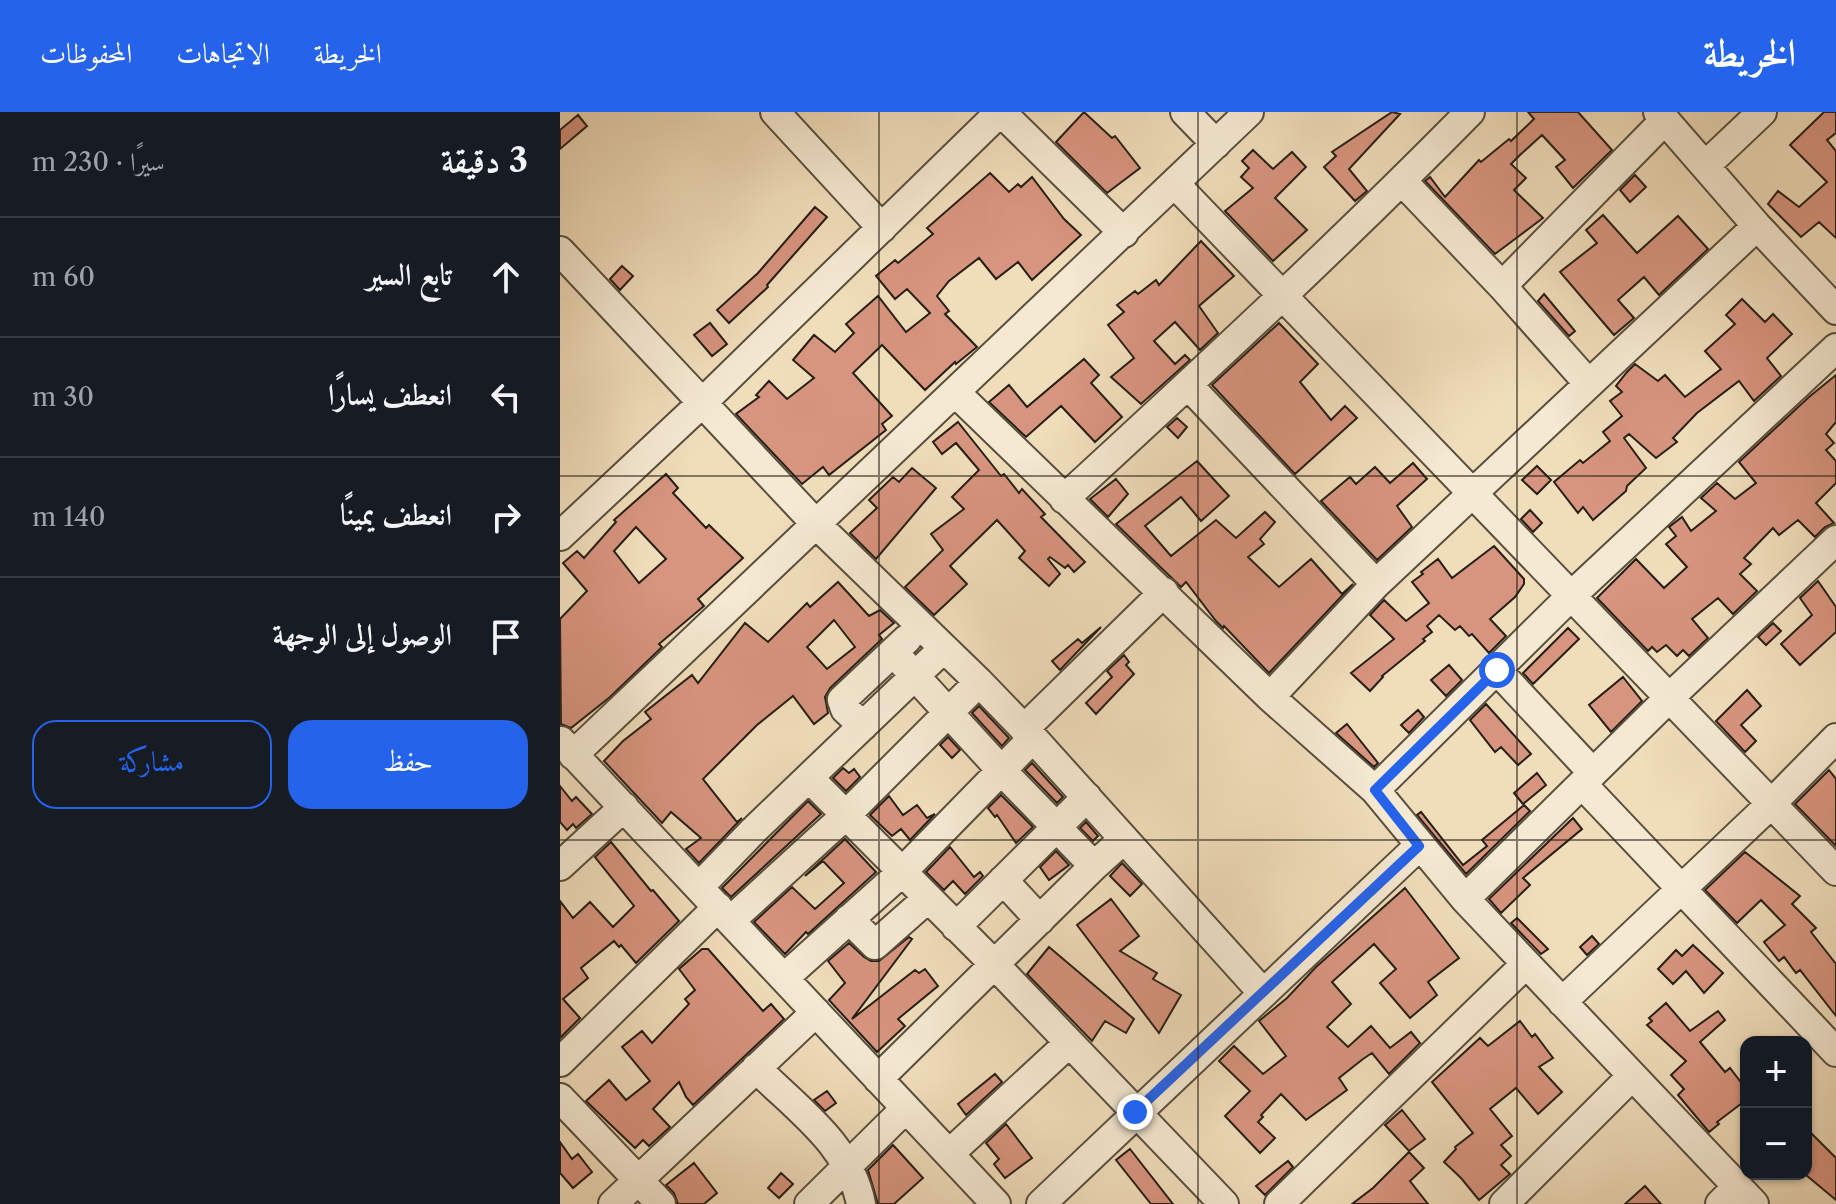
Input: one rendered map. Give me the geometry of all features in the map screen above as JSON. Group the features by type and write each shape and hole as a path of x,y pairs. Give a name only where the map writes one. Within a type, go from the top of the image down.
{"street":[{"path":"775,112 882,228"},
{"path":"560,536 703,402 1001,112 1124,233"},
{"path":"1185,112 1216,144"},
{"path":"996,1204 566,748 816,524 1249,112"},
{"path":"1064,499 1188,385 1470,112"},
{"path":"1705,166 1762,112"},
{"path":"1502,286 1662,116 1757,226 1836,310"},
{"path":"1402,181 1502,286 1589,384"},
{"path":"1175,184 1836,871"},
{"path":"1270,697 1376,584 1471,492 1757,226"},
{"path":"560,251 816,524 979,682 1263,993"},
{"path":"1375,790 1571,596 1836,348"},
{"path":"1188,385 1376,584"},
{"path":"956,393 1270,697 1375,790 1465,899 1632,1076 1737,1198"},
{"path":"1465,899 1669,698 1836,540"},
{"path":"784,978 901,873 1001,770 1028,734 1164,592"},
{"path":"863,726 845,709 842,700 919,626"},
{"path":"716,905 754,830 944,648"},
{"path":"893,652 1094,866"},
{"path":"1497,670 1682,888 1836,1052"},
{"path":"560,1062 716,905 846,815 979,682"},
{"path":"1562,1002 1771,804 1836,738"},
{"path":"810,779 995,965 1224,1204"},
{"path":"956,927 1087,797"},
{"path":"560,866 624,807"},
{"path":"878,1079 1124,839"},
{"path":"1041,1204 1419,846"},
{"path":"1003,880 1040,920"},
{"path":"849,919 875,945 927,899"},
{"path":"1279,1204 1526,964"},
{"path":"613,1204 816,1012"},
{"path":"949,1154 1069,1043"},
{"path":"756,1068 835,1146 849,1164 857,1182 861,1204"},
{"path":"1504,1204 1632,1076"},
{"path":"560,1098 661,1204"},
{"path":"809,1204 906,1108"}],"building":[{"path":"1084,112 1112,138 1115,136 1140,168 1107,193 1056,142"},
{"path":"1392,112 1400,114 1349,169 1367,191 1355,201 1324,167 1336,156 1332,152"},
{"path":"1528,112 1578,112 1612,150 1573,188 1556,167 1565,160 1542,135 1511,164 1526,178 1514,190 1543,218 1495,254 1425,181 1430,177 1445,197 1479,160 1481,162 1509,139 1511,141 1534,119"},
{"path":"1824,112 1836,112 1836,133 1827,140 1836,151 1836,238 1819,222 1801,237 1768,204 1778,191 1799,207 1827,182 1790,145"},
{"path":"578,115 587,126 560,149 560,130"},
{"path":"1253,150 1273,169 1292,152 1306,167 1275,198 1307,230 1273,261 1225,211 1253,188 1241,177 1249,168 1242,161"},
{"path":"990,173 1009,192 1032,177 1064,219 1081,235 1032,280 1018,262 996,279 979,258 949,281 937,296 949,311 945,314 977,347 955,362 925,390 882,345 853,373 892,416 882,424 886,430 829,475 823,467 802,484 736,414 759,397 756,395 769,381 787,399 814,378 793,360 814,335 835,352 854,333 846,324 878,296 906,332 930,313 907,289 895,299 876,276 895,260 898,263 933,234 927,228"},
{"path":"1635,175 1646,187 1630,202 1620,190"},
{"path":"815,207 827,217 768,287 729,323 717,310 758,273"},
{"path":"1603,215 1637,253 1678,216 1708,249 1659,295 1644,277 1618,300 1634,318 1614,335 1560,272 1597,243 1586,230"},
{"path":"1201,241 1234,276 1199,306 1218,333 1200,350 1175,322 1154,341 1175,364 1185,355 1190,360 1141,404 1111,377 1134,358 1108,325 1124,312 1117,305 1156,280 1159,285"},
{"path":"622,266 633,276 620,290 610,279"},
{"path":"1544,294 1575,331 1569,336 1538,301"},
{"path":"1742,299 1765,322 1773,314 1792,334 1767,358 1781,376 1754,401 1739,381 1697,413 1673,438 1677,442 1656,458 1629,434 1624,438 1646,468 1627,486 1626,491 1593,520 1583,507 1578,513 1554,482 1610,441 1603,432 1622,416 1610,401 1622,392 1616,386 1635,364 1658,381 1665,375 1685,397 1721,369 1705,351 1735,324 1726,315"},
{"path":"710,323 727,344 712,356 694,335"},
{"path":"1279,323 1318,364 1300,382 1331,420 1345,406 1357,418 1295,474 1212,385"},
{"path":"1084,359 1099,375 1091,383 1122,417 1095,442 1061,406 1026,437 989,402 1009,385 1027,407"},
{"path":"1836,375 1836,422 1826,434 1834,443 1826,450 1836,461 1836,483 1816,503 1834,523 1815,537 1798,520 1779,535 1773,528 1744,558 1751,564 1740,574 1757,591 1733,614 1718,598 1692,619 1708,638 1689,656 1683,650 1677,656 1666,645 1657,652 1652,647 1648,651 1597,598 1636,559 1664,588 1687,567 1666,544 1676,536 1669,527 1682,517 1691,531 1716,511 1701,498 1717,483 1735,499 1756,483 1739,462"},
{"path":"1177,418 1187,427 1178,438 1167,427"},
{"path":"958,422 1001,476 1004,474 1019,493 1022,489 1045,514 1041,517 1085,562 1074,572 1068,565 1065,568 1050,557 1048,559 1060,574 1049,586 1019,558 1025,551 997,520 950,566 967,584 934,615 905,587 943,550 931,534 964,509 952,497 979,470 956,443 942,454 933,442"},
{"path":"1197,461 1229,496 1201,521 1181,497 1145,526 1171,556 1216,520 1236,538 1265,512 1275,522 1260,539 1264,544 1248,557 1279,587 1311,559 1342,594 1353,584 1269,673 1216,621 1186,582 1181,587 1116,524"},
{"path":"1413,463 1427,479 1397,506 1412,527 1377,560 1321,501 1350,477 1356,484 1375,467 1390,483"},
{"path":"1537,466 1551,480 1537,494 1522,480"},
{"path":"912,468 936,488 876,559 850,533 877,508 869,500 893,477 899,482"},
{"path":"666,474 678,488 673,493 706,528 709,525 743,558 698,599 704,606 659,644 662,647 610,697 571,728 561,724 560,619 587,591 563,563 577,551 584,558 616,522 614,520","holes":["636,527 666,559 639,583 614,551"]},
{"path":"1116,479 1128,494 1108,517 1090,499"},
{"path":"1530,510 1542,523 1533,532 1521,519"},
{"path":"1494,546 1524,579 1524,584 1515,597 1490,619 1506,636 1489,653 1472,634 1469,636 1460,626 1455,630 1439,615 1427,626 1432,632 1423,639 1425,641 1382,676 1370,691 1351,673 1394,639 1370,615 1384,600 1406,621 1429,603 1412,582 1423,574 1421,572 1438,559 1452,578"},
{"path":"1818,581 1836,607 1836,632 1800,665 1781,644 1812,615 1800,598"},
{"path":"838,582 869,616 880,610 894,623 879,635 882,639 830,688 825,697 828,713 814,724 793,696 757,725 703,779 737,822 742,818 699,863 686,849 701,838 671,812 662,823 604,761 651,719 645,712 692,675 698,683 745,623 768,642 807,603 810,607","holes":["834,620 855,647 827,669 807,647"]},
{"path":"1773,623 1781,631 1766,645 1758,637"},
{"path":"1101,627 1060,670 1052,661 1078,639 1082,643"},
{"path":"1568,628 1579,639 1533,684 1523,673"},
{"path":"1124,655 1129,662 1126,665 1134,674 1096,714 1086,703 1112,677 1107,671"},
{"path":"1449,665 1462,680 1446,696 1431,680"},
{"path":"1623,677 1642,701 1611,732 1589,705"},
{"path":"1747,690 1761,706 1741,725 1756,741 1745,752 1716,721"},
{"path":"1486,704 1531,754 1518,765 1501,747 1495,752 1470,720"},
{"path":"979,706 1009,738 1002,746 972,713"},
{"path":"1418,710 1424,717 1409,733 1401,725"},
{"path":"1347,724 1378,763 1374,767 1336,733"},
{"path":"948,737 960,750 952,758 940,745"},
{"path":"1032,763 1063,797 1057,803 1025,770"},
{"path":"843,768 849,773 854,769 860,777 846,791 833,778"},
{"path":"1829,770 1836,779 1836,846 1795,804"},
{"path":"1537,773 1546,785 1523,804 1514,793"},
{"path":"560,786 572,801 576,797 592,814 576,828 573,824 567,830 560,822"},
{"path":"1001,795 1033,827 1016,843 997,815 995,817 988,808"},
{"path":"889,796 903,815 917,805 927,818 935,814 910,840 901,829 892,836 870,815"},
{"path":"808,801 821,814 731,897 722,888"},
{"path":"1524,805 1530,811 1466,874 1417,815 1421,812 1463,865 1487,846 1482,840"},
{"path":"1573,818 1582,829 1523,878 1530,885 1501,913 1489,899"},
{"path":"1086,822 1098,836 1093,841 1080,828"},
{"path":"845,839 876,872 785,954 754,922 792,887 815,909 844,883 823,861 805,876"},
{"path":"611,842 679,921 636,963 614,941 581,968 588,978 563,999 580,1018 560,1038 560,901 573,918 590,902 613,927 634,906 595,857"},
{"path":"950,847 974,877 980,872 983,876 965,894 953,881 944,890 926,872"},
{"path":"1056,851 1069,865 1049,880 1040,867"},
{"path":"1745,852 1800,896 1792,904 1816,928 1811,932 1836,964 1836,1016 1800,970 1796,973 1784,957 1779,961 1764,942 1785,925 1761,900 1737,923 1705,890"},
{"path":"1122,863 1142,884 1130,896 1110,876"},
{"path":"1405,888 1459,958 1428,982 1437,995 1410,1018 1380,983 1396,969 1374,944 1332,982 1351,1004 1327,1027 1348,1047 1371,1026 1390,1048 1411,1032 1420,1043 1389,1074 1372,1053 1363,1059 1339,1078 1347,1090 1306,1120 1281,1094 1258,1122 1275,1138 1260,1153 1225,1116 1250,1091 1219,1061 1234,1046 1263,1074 1286,1056 1259,1021"},
{"path":"1111,899 1139,936 1120,951 1157,973 1153,979 1181,995 1159,1033 1077,925"},
{"path":"1517,918 1548,949 1541,954 1511,923"},
{"path":"1592,936 1599,944 1587,955 1580,947"},
{"path":"909,937 912,939 852,1019 915,970 919,973 925,969 938,986 898,1019 905,1026 877,1052 829,1000 845,983 828,961 849,943 864,957 879,961"},
{"path":"1693,945 1723,973 1704,993 1686,971 1673,984 1658,969 1676,950 1682,956"},
{"path":"1049,947 1134,1019 1126,1033 1105,1021 1092,1041 1027,974"},
{"path":"702,949 708,949 763,1011 771,1004 784,1019 693,1105 679,1082 653,1109 670,1127 649,1146 643,1140 635,1148 586,1101 609,1080 626,1100 650,1081 622,1047 642,1031 652,1043 689,1004 685,999 695,990 679,969"},
{"path":"1666,1003 1690,1031 1718,1011 1725,1020 1700,1042 1725,1072 1730,1068 1740,1081 1740,1105 1709,1132 1678,1095 1684,1089 1671,1075 1686,1061 1647,1025 1652,1021 1649,1018"},
{"path":"1520,1021 1532,1037 1535,1034 1553,1058 1539,1067 1562,1092 1538,1114 1516,1088 1490,1109 1512,1136 1501,1145 1511,1156 1501,1165 1510,1174 1479,1200 1444,1162 1455,1147 1473,1133 1432,1082 1480,1038 1488,1046"},
{"path":"995,1074 1002,1082 966,1115 958,1104"},
{"path":"827,1091 836,1103 825,1111 814,1100"},
{"path":"1402,1110 1425,1139 1409,1151 1385,1125"},
{"path":"1006,1124 1032,1158 1005,1178 994,1164 999,1159 986,1143"},
{"path":"1812,1134 1836,1158 1836,1200 1812,1180"},
{"path":"560,1142 572,1159 578,1154 592,1172 573,1188 560,1173"},
{"path":"893,1145 923,1178 894,1204 878,1204 868,1170"},
{"path":"1130,1149 1173,1204 1151,1204 1116,1160"},
{"path":"1409,1152 1424,1168 1410,1181 1428,1204 1352,1204 1373,1188"},
{"path":"1288,1161 1293,1167 1265,1195 1256,1186"},
{"path":"694,1163 717,1193 704,1204 678,1204 674,1193 666,1185"},
{"path":"781,1173 793,1184 779,1198 768,1188"},
{"path":"1645,1186 1661,1204 1625,1204"}],"route":[{"path":"1135,1112 1419,846 1375,790 1497,670"}]}
